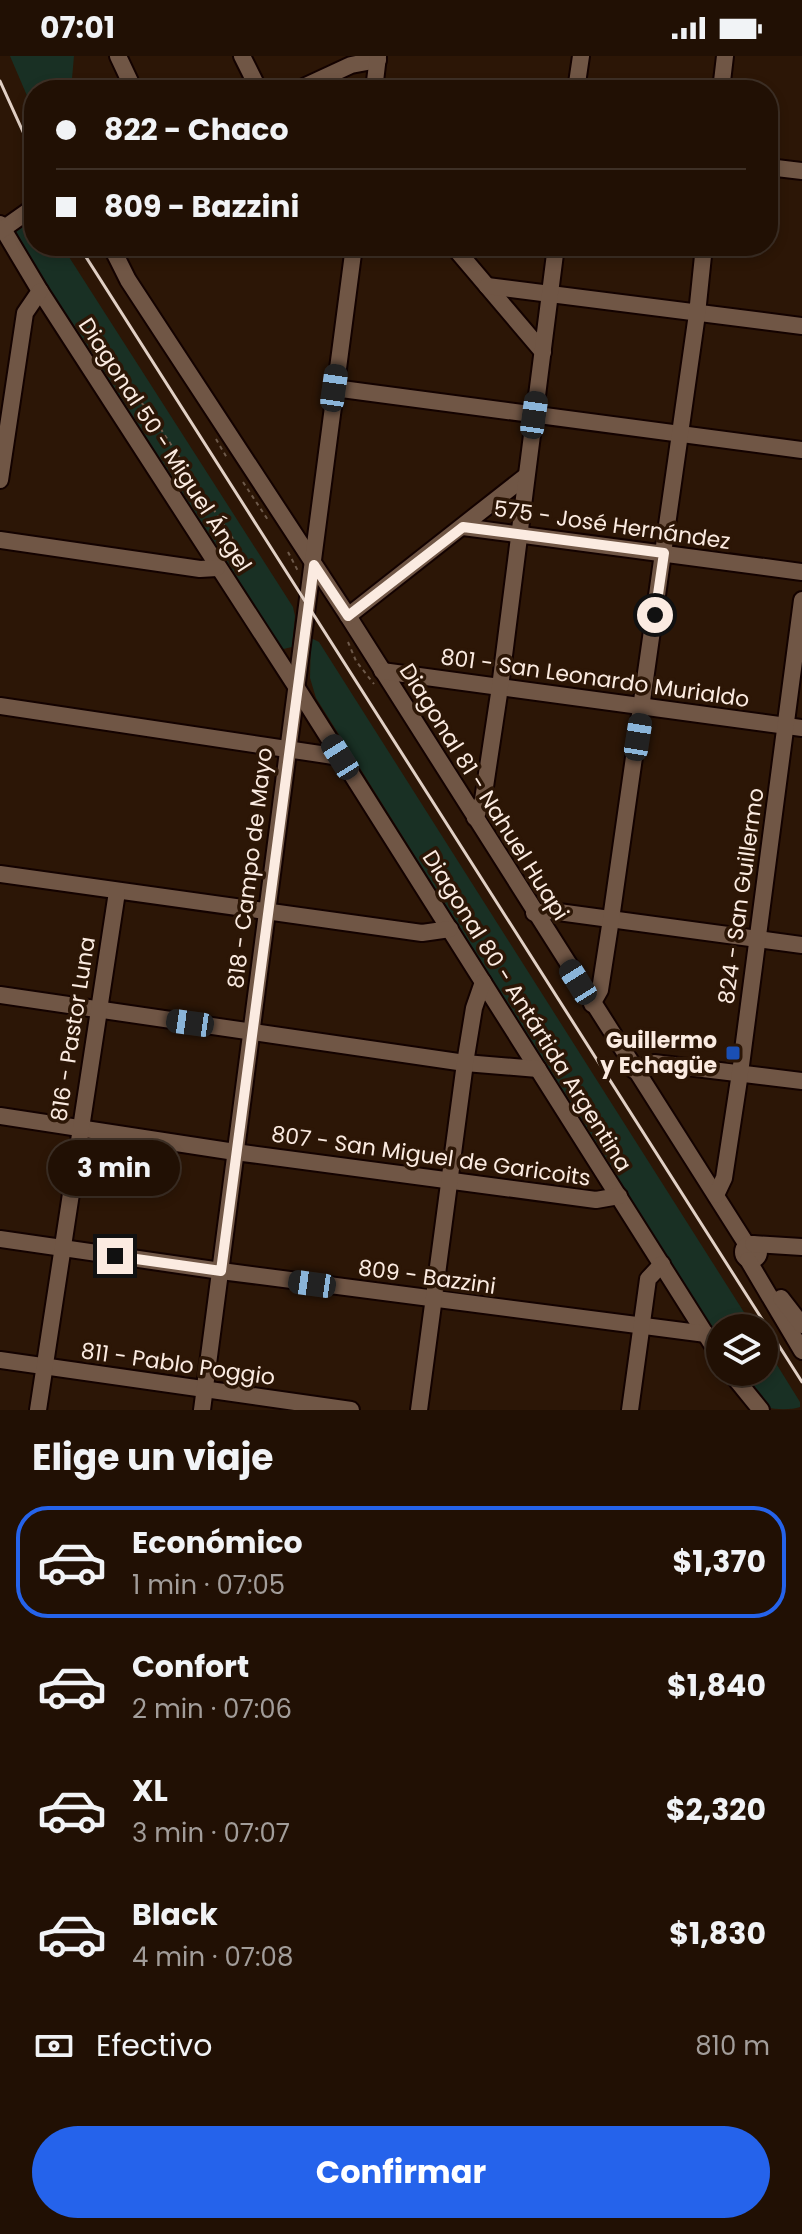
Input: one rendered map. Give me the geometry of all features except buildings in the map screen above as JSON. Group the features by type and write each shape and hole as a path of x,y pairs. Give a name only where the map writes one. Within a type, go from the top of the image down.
{"street":[{"path":"118,56 129,80"},
{"path":"242,56 254,80"},
{"path":"577,80 581,56"},
{"path":"722,80 725,56"},
{"path":"319,80 351,65 378,58 375,80"},
{"path":"778,168 802,171"},
{"path":"1,228 24,213"},
{"name":"Diagonal 50 - Miguel Ángel","path":"1,228 224,568 297,688"},
{"name":"Diagonal 81 - Nahuel Huapi","path":"116,256 128,280 348,616 634,1070 786,1306 802,1325"},
{"name":"818 - Campo de Mayo","path":"202,1410 308,617 353,256"},
{"path":"462,256 543,352"},
{"path":"475,818 483,800 500,687 555,256"},
{"path":"592,1004 600,990 611,919 703,256"},
{"path":"487,286 802,326"},
{"path":"0,480 25,313 40,291"},
{"path":"334,388 802,450"},
{"name":"575 - José Hernández","path":"348,616 526,476"},
{"name":"575 - José Hernández","path":"463,527 802,572"},
{"path":"0,540 200,569 224,568"},
{"name":"824 - San Guillermo","path":"716,1195 724,1178 758,939 794,727 802,600"},
{"name":"801 - San Leonardo Murialdo","path":"382,671 794,727"},
{"name":"Diagonal 80 - Antártida Argentina","path":"297,688 706,1334"},
{"path":"0,706 340,757"},
{"path":"0,874 422,933 450,929"},
{"name":"816 - Pastor Luna","path":"38,1410 117,892"},
{"path":"534,913 551,911 802,945"},
{"path":"419,1410 465,1063 474,1008 483,982"},
{"path":"0,995 465,1063 538,1069"},
{"path":"634,1070 654,1063 802,1081"},
{"name":"807 - San Miguel de Garicoits","path":"0,1116 448,1181 596,1200 619,1196"},
{"name":"809 - Bazzini","path":"0,1239 433,1300 706,1334"},
{"path":"802,1247 774,1244 753,1252 802,1351"},
{"path":"630,1410 648,1279 662,1264"},
{"path":"786,1306 802,1338"},
{"name":"811 - Pablo Poggio","path":"0,1360 351,1410"},
{"path":"738,1386 753,1410"},
{"path":"741,1386 761,1410"}],"path":[{"path":"104,369 147,408 235,542 224,568"}],"green space":[{"path":"10,56 74,56 72,80 24,80 24,89"},
{"path":"24,220 24,252 12,233 15,226"},
{"path":"27,256 68,256 293,607 292,647 279,650"},
{"path":"311,638 319,642 745,1314 706,1314 706,1321 316,698 310,678"},
{"path":"778,1367 800,1407 767,1407 751,1386 778,1386"}],"railway":[{"path":"0,81 24,134"},
{"path":"85,256 802,1382"}],"place":[{"name":"Guillermo y Echagüe","path":"733,1053"}],"route":[{"path":"115,1256 221,1271 314,565 348,616 463,527 664,553 655,615"}]}
